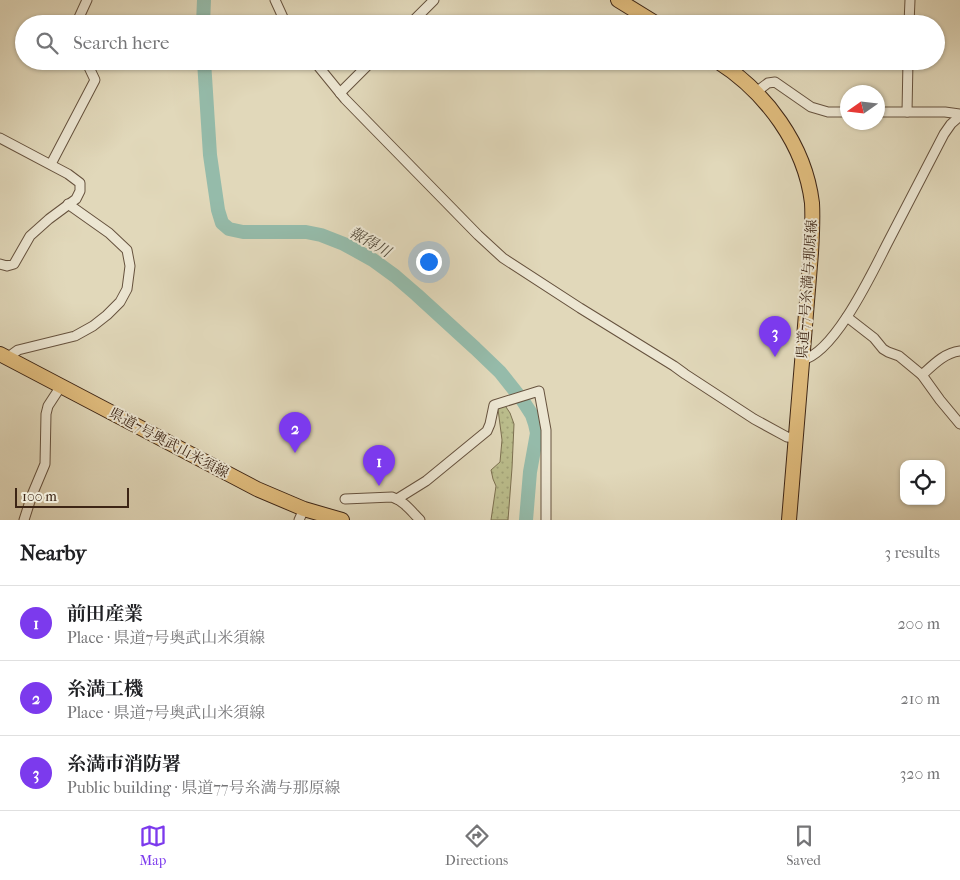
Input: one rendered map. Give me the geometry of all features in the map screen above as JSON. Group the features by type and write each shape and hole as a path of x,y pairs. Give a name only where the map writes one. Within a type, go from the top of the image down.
{"main road":[{"path":"618,0 642,15"},
{"name":"県道77号糸満与那原線","path":"730,70 756,92 777,118 804,168 810,192 812,230 789,520"},
{"name":"県道7号奥武山米須線","path":"4,356 302,514 342,520"}],"street":[{"path":"80,15 87,0"},
{"path":"275,0 282,15"},
{"path":"419,15 434,0"},
{"path":"909,15 910,0"},
{"path":"51,164 95,80 91,70"},
{"path":"321,70 340,93 413,169 502,258 674,366 754,419 787,437 796,438"},
{"path":"340,93 363,70"},
{"path":"907,112 908,70"},
{"path":"756,92 768,83 775,82 811,107 828,112 840,112"},
{"path":"885,112 945,112 960,115"},
{"path":"802,360 808,359 815,354 838,330 853,308 944,134 960,115"},
{"path":"0,138 51,164 80,184 80,192 76,199 30,236 14,264 8,266 0,264"},
{"path":"4,356 18,350 75,336 93,326 107,315 120,302 127,289 130,266 126,250 109,233 68,204"},
{"path":"847,316 874,338 883,349 899,356 922,375 960,424"},
{"path":"922,375 941,359 960,351"},
{"path":"24,520 45,464 46,414 48,406 61,386"},
{"path":"397,499 426,481 487,430 494,405 539,391 546,430 546,520"},
{"path":"345,499 392,497 404,504 420,520"}],"green space":[{"path":"504,404 514,424 508,520 491,520 496,486 491,470 500,462 502,440 498,409"}],"waterway":[{"name":"報得川","path":"203,15 204,0"},
{"name":"報得川","path":"205,70 210,155 218,210 222,223 229,229 243,232 306,232 321,235 344,244 373,260 395,276 500,372 532,415 537,433 530,472 526,520"}],"place":[{"name":"糸満市消防署","path":"775,357"},
{"name":"糸満工機","path":"295,453"},
{"name":"前田産業","path":"379,486"}]}
